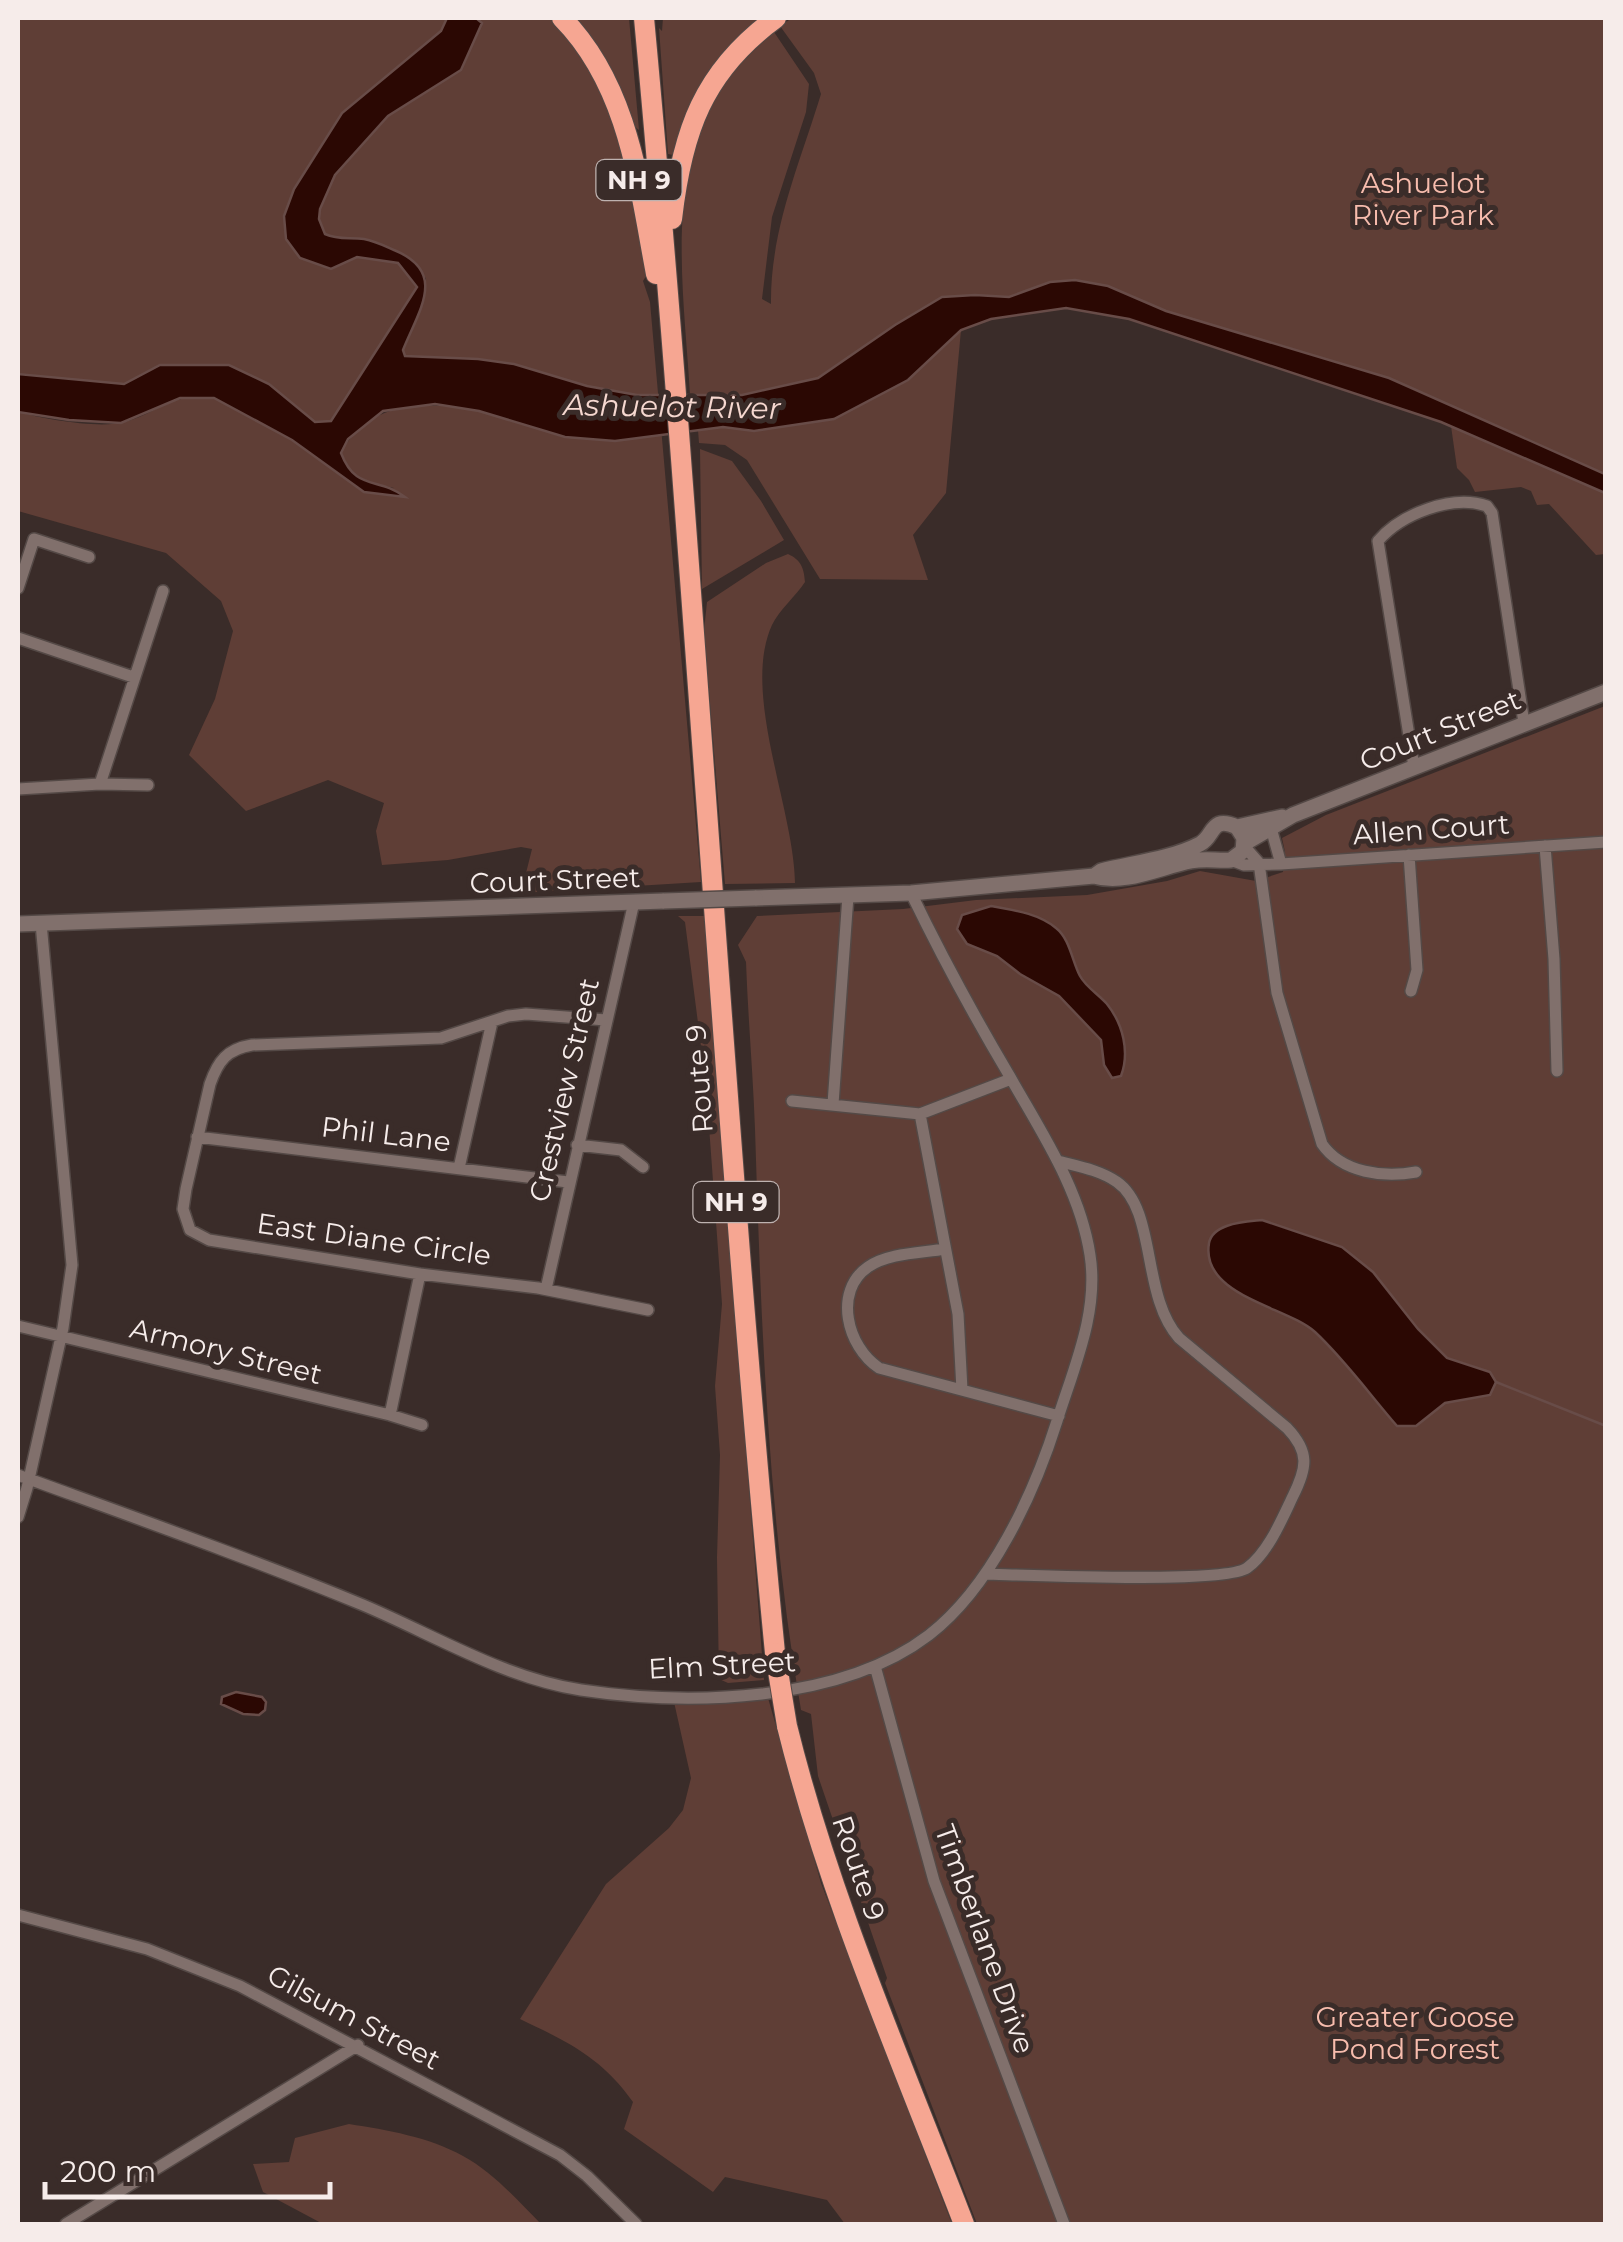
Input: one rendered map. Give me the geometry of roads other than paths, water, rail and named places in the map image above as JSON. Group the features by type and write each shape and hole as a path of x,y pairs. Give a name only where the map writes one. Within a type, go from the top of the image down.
{"highway":[{"name":"NH 9","path":"562,18 590,51 630,140 673,358"},
{"name":"Route 9","path":"644,18 667,266 725,1067 774,1654 800,1779 845,1916 964,2224"},
{"path":"667,266 682,154 700,101 734,53 776,18"}],"main road":[{"name":"Court Street","path":"18,924 848,896 1094,876 1108,880 1214,858 1231,860 1240,855 1244,844 1293,815 1606,692"},
{"name":"Court Street","path":"1094,876 1101,870 1185,850 1206,841 1217,825 1237,826 1293,815"},
{"path":"1237,826 1244,844"},
{"path":"1206,841 1214,858"}],"street":[{"path":"1414,766 1378,541 1394,525 1430,509 1466,502 1487,506 1495,522 1524,723"},
{"path":"18,588 34,539 88,557"},
{"path":"100,784 162,591"},
{"path":"18,638 133,677"},
{"path":"18,789 148,785"},
{"path":"1270,828 1280,864"},
{"name":"Allen Court","path":"1231,860 1244,865 1280,864 1606,842"},
{"path":"1244,844 1260,863 1277,993 1322,1144 1329,1154 1349,1166 1383,1175 1416,1172"},
{"path":"1545,846 1557,1071"},
{"path":"1409,855 1416,970 1412,991"},
{"name":"Elm Street","path":"23,1477 263,1565 530,1678 557,1685 634,1694 734,1695 818,1684 875,1666 931,1633 986,1574 1041,1467 1086,1328 1092,1277 1086,1238 1058,1160 911,892"},
{"path":"833,1104 848,896"},
{"name":"Crestview Street","path":"546,1289 634,902"},
{"path":"18,1517 23,1477 61,1336 72,1265 40,923"},
{"path":"197,1136 210,1084 222,1059 240,1047 441,1038 526,1014 606,1020"},
{"path":"459,1168 492,1022"},
{"path":"792,1100 920,1114 1011,1079"},
{"path":"920,1114 958,1314 962,1390"},
{"name":"Phil Lane","path":"197,1136 568,1182"},
{"name":"East Diane Circle","path":"197,1136 183,1210 186,1222 197,1235 420,1274 546,1289 648,1310"},
{"path":"577,1145 621,1150 643,1167"},
{"path":"986,1574 1229,1574 1246,1568 1256,1559 1280,1522 1306,1464 1296,1437 1172,1330 1157,1301 1138,1214 1127,1191 1104,1175 1058,1160"},
{"path":"945,1250 870,1265 859,1276 848,1306 858,1351 879,1368 1059,1416"},
{"path":"390,1414 420,1274"},
{"name":"Armory Street","path":"18,1326 390,1414 422,1425"},
{"name":"Timberlane Drive","path":"875,1666 931,1870 1064,2224"},
{"name":"Gilsum Street","path":"18,1915 182,1961 240,1986 560,2155 636,2224"},
{"path":"66,2224 358,2046"}],"water":[{"name":"Ashuelot River","path":"447,18 476,18 482,23 461,70 388,116 335,175 320,209 325,234 376,242 411,259 420,269 425,293 403,350 405,356 514,364 587,386 637,395 742,395 818,378 942,297 1009,297 1050,282 1075,280 1108,286 1166,311 1389,378 1605,474 1605,493 1441,422 1129,319 1066,308 991,319 961,330 908,380 834,419 754,431 723,427 615,441 565,437 479,411 435,404 383,411 348,439 341,453 361,479 405,497 364,492 292,440 214,398 180,398 121,423 18,412 18,374 124,384 160,365 229,365 269,384 315,422 331,421 417,287 398,263 357,257 331,269 300,258 286,239 284,216 294,189 342,113 441,31"},
{"path":"991,906 1033,916 1061,933 1083,980 1117,1020 1125,1048 1121,1076 1112,1078 1104,1065 1101,1040 1059,996 997,956 967,944 957,929 962,915"},
{"path":"1262,1220 1342,1247 1373,1272 1418,1329 1447,1358 1490,1372 1496,1382 1490,1395 1445,1403 1416,1426 1397,1426 1315,1332 1248,1298 1218,1276 1210,1261 1212,1236 1231,1225"},
{"path":"236,1692 262,1697 265,1710 259,1715 243,1714 221,1704 222,1697"}],"waterway":[{"path":"1496,1382 1606,1426"}],"park label":[{"name":"Ashuelot River Park","path":"1423,199"},
{"name":"Greater Goose Pond Forest","path":"1415,2033"}]}
